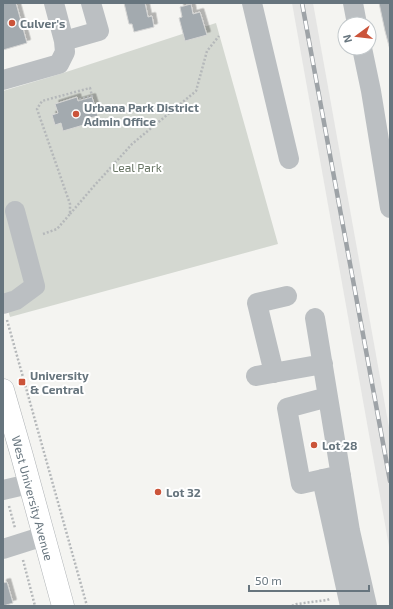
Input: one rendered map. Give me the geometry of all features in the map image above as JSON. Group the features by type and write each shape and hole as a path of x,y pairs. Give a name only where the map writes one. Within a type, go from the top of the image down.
{"main road":[{"name":"West University Avenue","path":"3,390 63,606"}],"lane":[{"path":"3,80 59,64 65,52 64,41 54,3"},
{"path":"64,41 99,31 91,3"},
{"path":"252,3 289,159"},
{"path":"353,3 355,16"},
{"path":"364,56 371,91 390,208"},
{"path":"3,304 16,300 35,286 15,211"},
{"path":"287,296 257,303 265,375 323,364"},
{"path":"315,318 350,531 367,606"},
{"path":"328,397 286,408 301,484 341,475"},
{"path":"322,479 342,601"},
{"path":"3,490 29,484"},
{"path":"3,549 44,536"}],"path":[{"path":"43,234 57,229 132,144 196,91 207,51 219,36"},
{"path":"70,214 70,204 37,109 42,101 90,88 92,96 78,100"},
{"path":"3,304 87,606"},
{"path":"292,606 327,600 342,601"}],"shaded area":[{"path":"292,3 313,3 390,433 390,552"}],"green space":[{"name":"Leal Park","path":"216,23 278,244 10,317 3,293 3,91"}],"building":[{"name":"Culver's","path":"3,3 16,3 27,43 3,50"},
{"path":"124,3 145,3 148,17 152,16 154,27 134,32 132,24 129,24"},
{"path":"379,3 390,3 390,50 385,31"},
{"path":"191,4 193,14 200,12 207,35 185,41 179,18 182,17 180,7"},
{"name":"Urbana Park District Admin Office","path":"77,97 78,101 92,97 98,116 85,119 87,124 63,131 61,123 55,125 52,115 58,113 55,104"},
{"path":"7,582 13,603 3,606 3,583"}],"railway":[{"path":"302,3 390,481"}],"place":[{"name":"Culver's","path":"12,23"},
{"name":"Urbana Park District Admin Office","path":"76,114"},
{"name":"University & Central","path":"22,382"},
{"name":"Lot 28","path":"314,445"},
{"name":"Lot 32","path":"158,492"}]}
